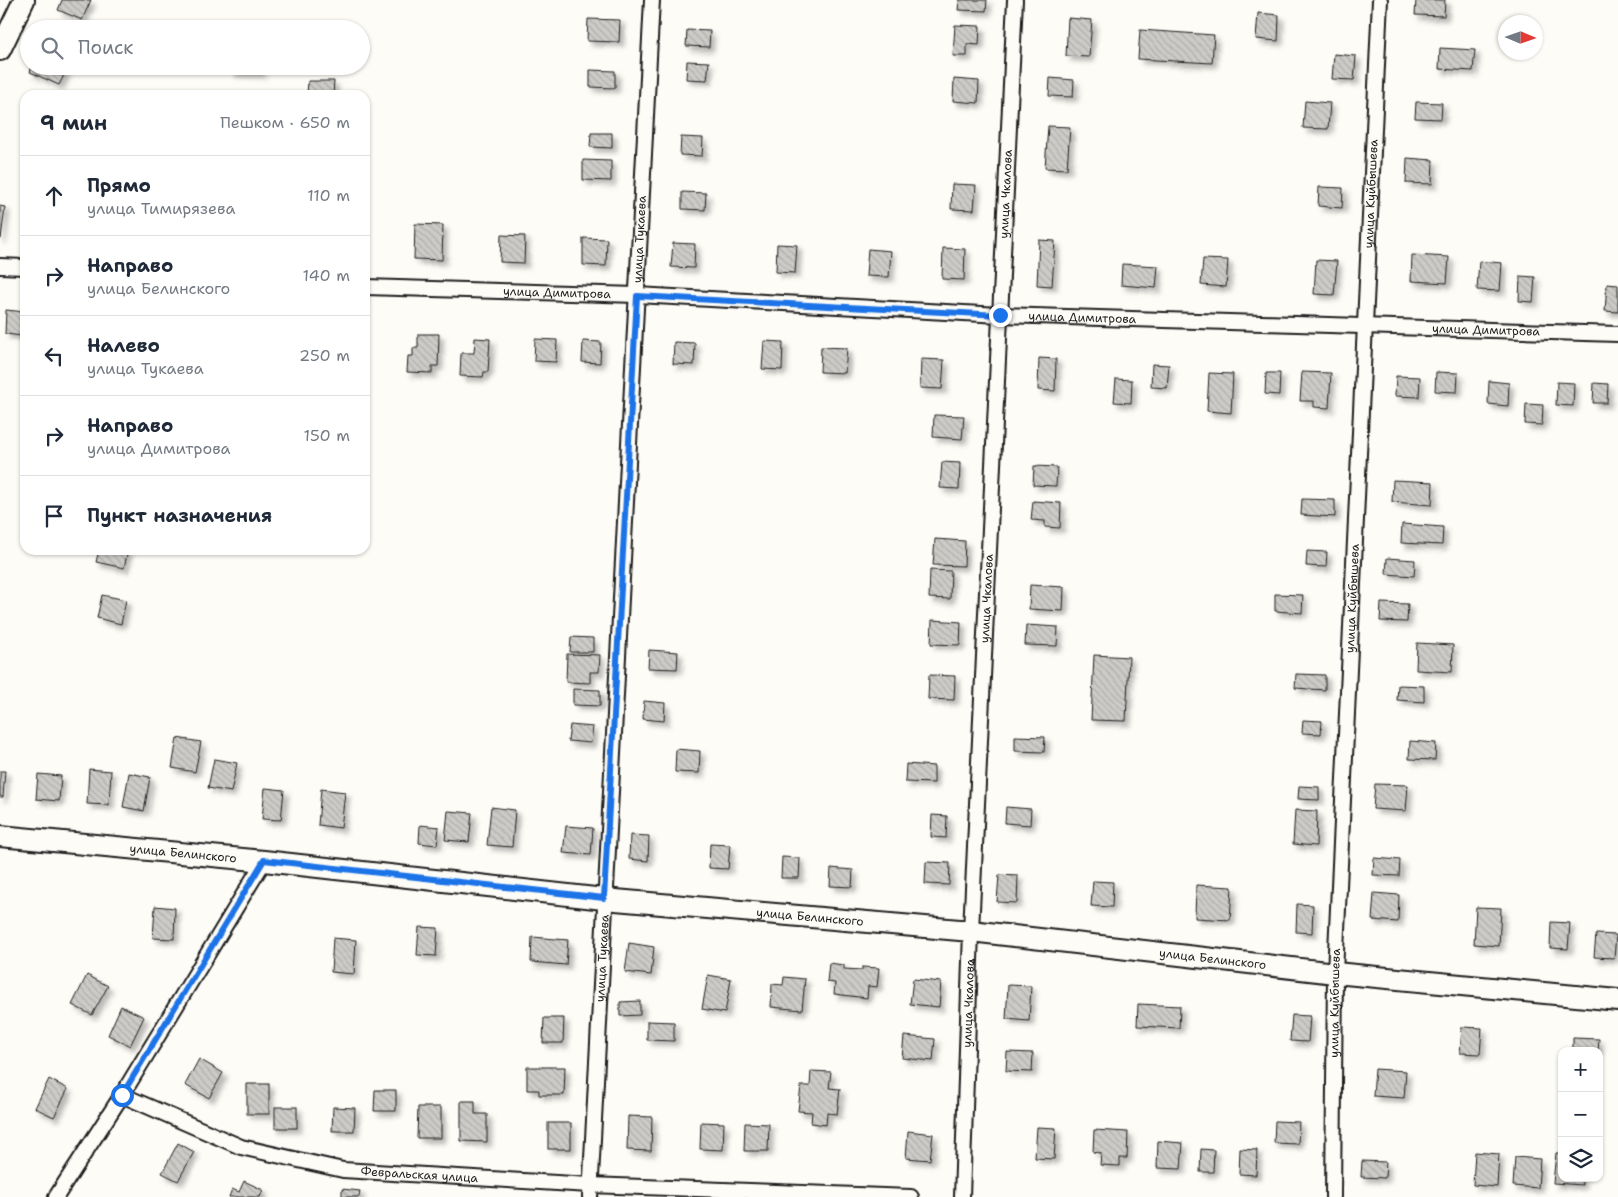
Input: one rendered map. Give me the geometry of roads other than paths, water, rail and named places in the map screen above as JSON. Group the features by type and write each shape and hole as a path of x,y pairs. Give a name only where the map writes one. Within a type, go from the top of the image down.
{"street":[{"path":"0,50 24,0"},
{"name":"улица Тукаева","path":"590,1191 652,0"},
{"name":"улица Чкалова","path":"962,1197 971,931 1015,0"},
{"name":"улица Куйбышева","path":"1333,1197 1335,973 1380,0"},
{"path":"0,266 20,267"},
{"name":"улица Димитрова","path":"370,287 637,296 1000,315 1618,334"},
{"name":"улица Белинского","path":"0,836 264,860 604,898 971,931 1335,973 1618,1000"},
{"path":"56,1197 122,1095 264,860"},
{"name":"Февральская улица","path":"122,1095 241,1147 343,1170 590,1191 911,1197"}]}
